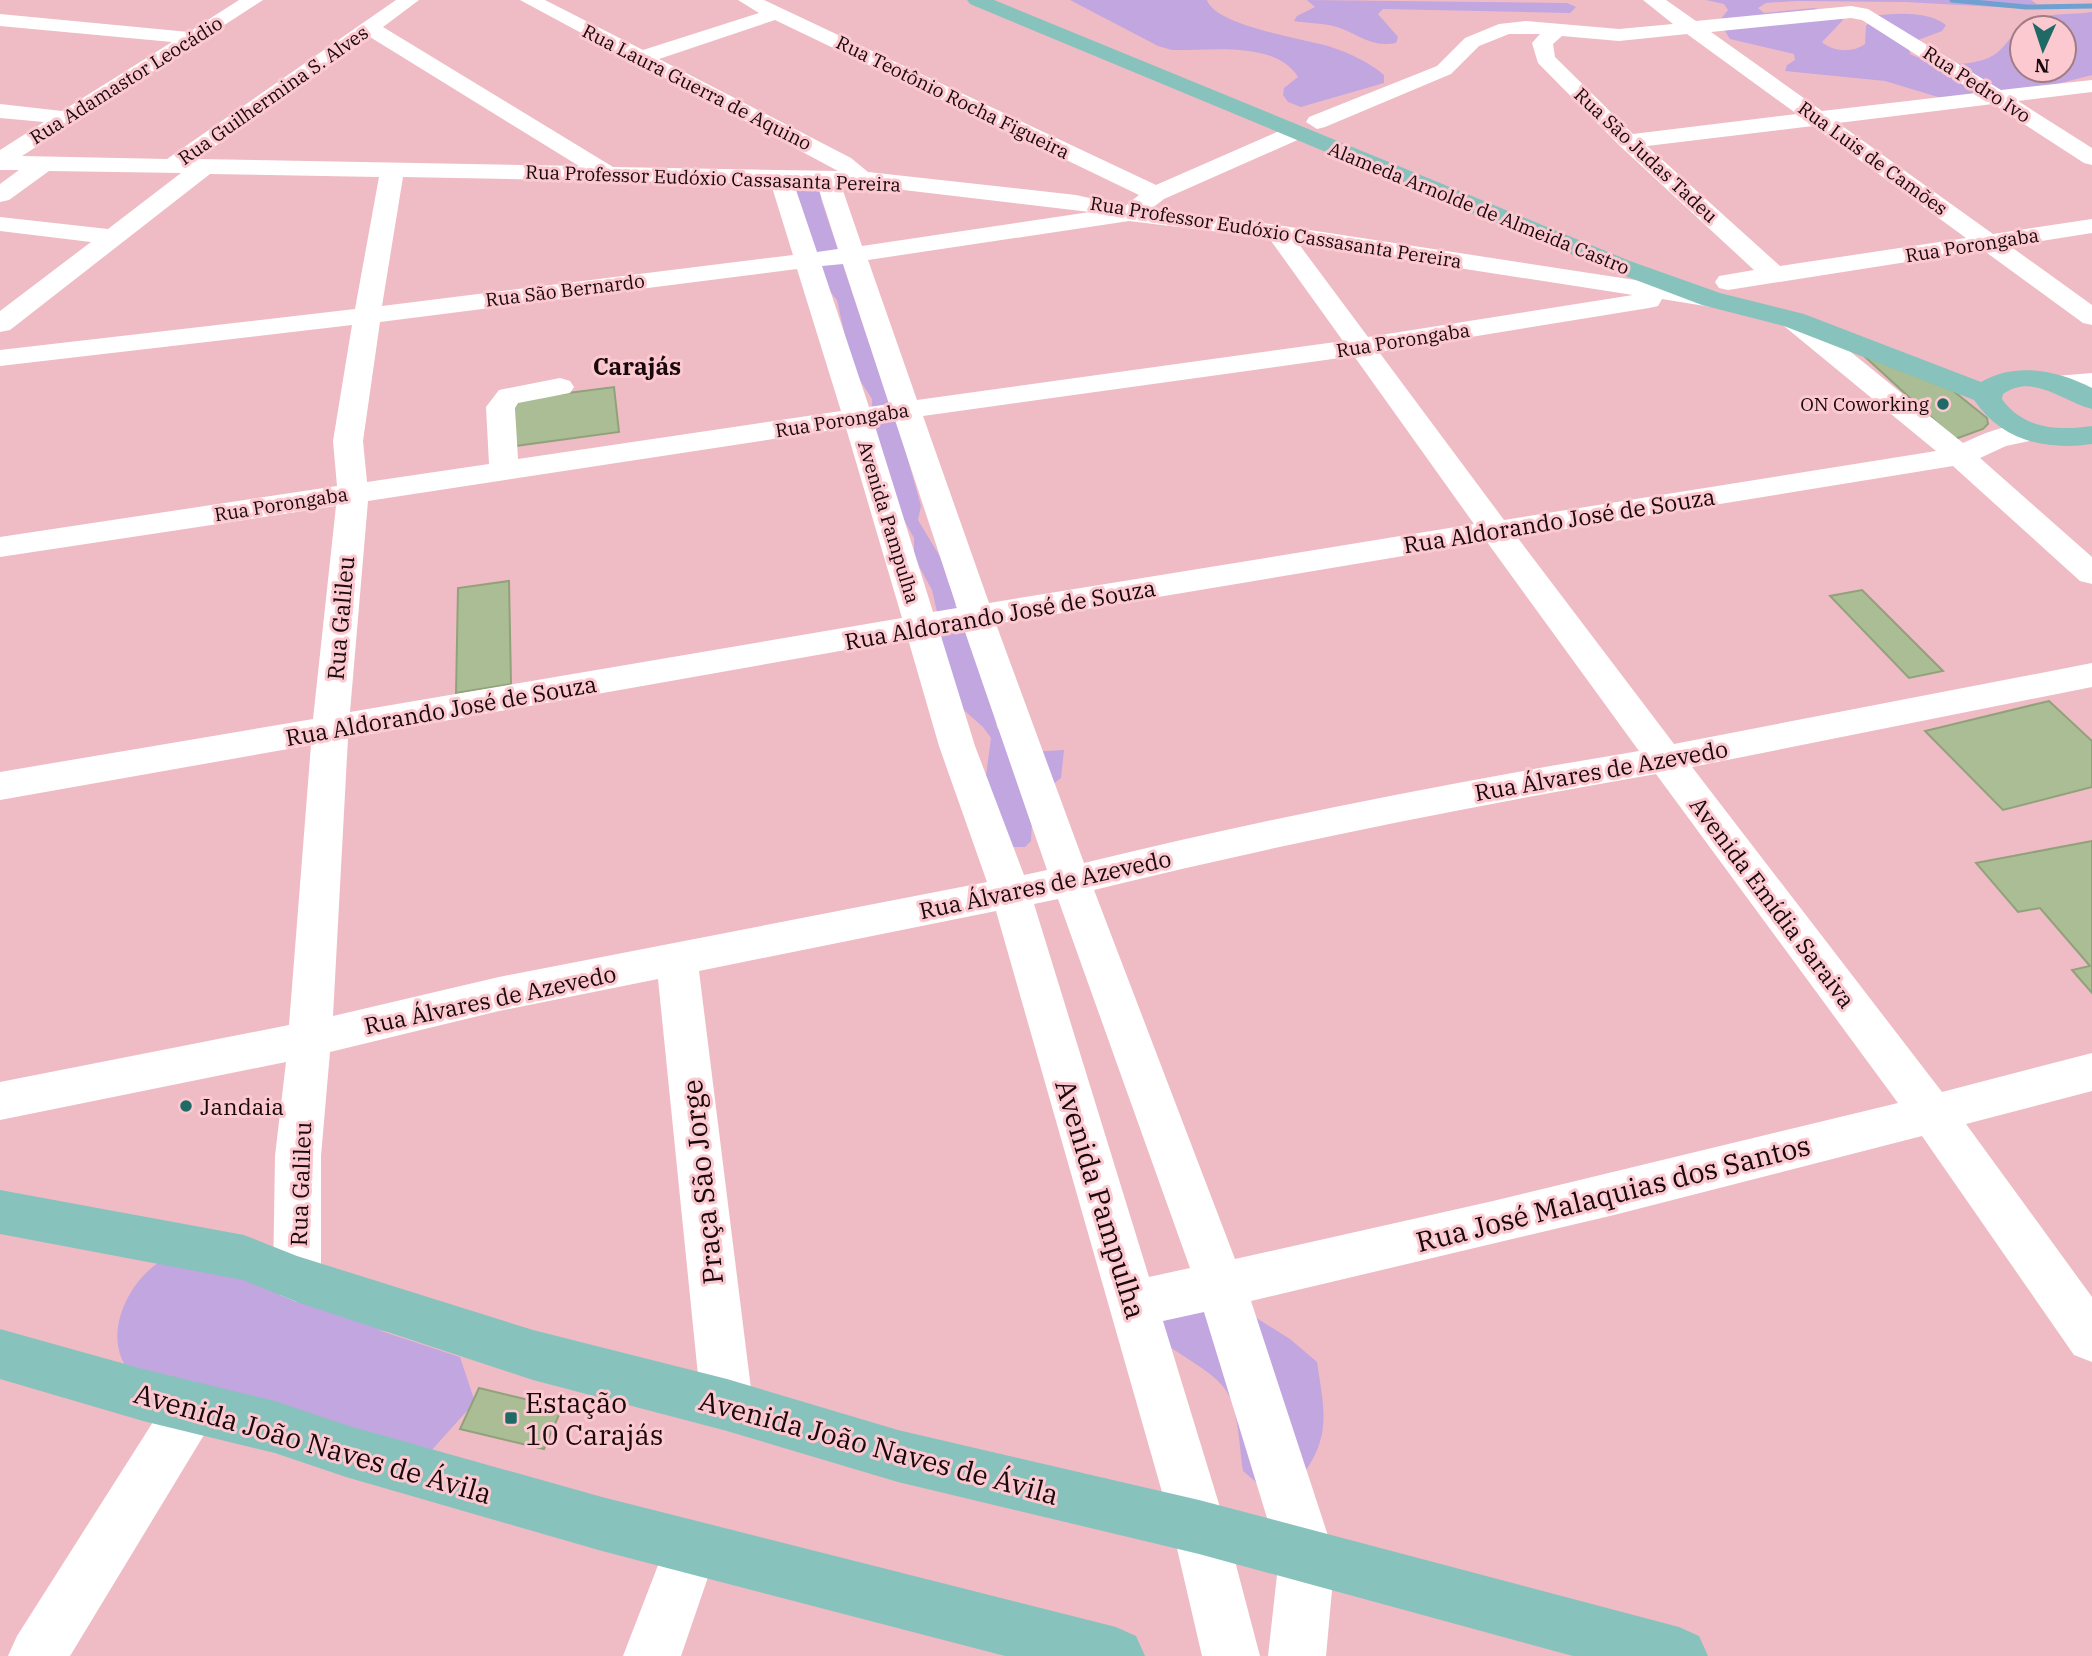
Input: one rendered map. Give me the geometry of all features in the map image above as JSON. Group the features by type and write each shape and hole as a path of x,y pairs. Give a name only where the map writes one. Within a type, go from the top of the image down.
{"main road":[{"name":"Alameda Arnolde de Almeida Castro","path":"977,0 1621,266 1794,320 2000,408"},
{"name":"Alameda Arnolde de Almeida Castro","path":"1027,0 1317,122 1707,292 2000,408"},
{"path":"1137,67 1162,57"},
{"path":"2000,408 2054,383 2092,400"},
{"path":"2033,432 2087,439"},
{"name":"Avenida João Naves de Ávila","path":"0,1212 244,1258 297,1279 533,1355 727,1405 898,1457 1199,1527 1679,1656"},
{"name":"Avenida João Naves de Ávila","path":"0,1354 275,1427 481,1491 691,1548 1116,1656"}],"street":[{"name":"Rua Adamastor Leocádio","path":"0,162 253,0"},
{"name":"Rua Guilhermina S. Alves","path":"172,166 409,0"},
{"name":"Rua Laura Guerra de Aquino","path":"530,0 843,163 844,178"},
{"name":"Rua Teotônio Rocha Figueira","path":"748,0 1156,194"},
{"name":"Rua Luis de Camões","path":"1653,0 2092,317"},
{"name":"Rua Pedro Ivo","path":"1689,28 1860,12 2092,158"},
{"path":"640,58 777,13"},
{"path":"0,20 191,38"},
{"path":"370,28 607,174"},
{"path":"1317,122 1444,71 1472,42 1506,28 1619,35 1689,28"},
{"name":"Rua São Judas Tadeu","path":"1556,30 1542,43 1545,59 1628,141 1774,275"},
{"path":"1628,141 2092,86"},
{"path":"0,111 66,118"},
{"path":"1129,214 1156,194 1294,133"},
{"name":"Rua Professor Eudóxio Cassasanta Pereira","path":"0,162 781,179 844,178 1076,202 1129,214 1707,292"},
{"name":"Rua Adamastor Leocádio","path":"0,195 43,164"},
{"path":"0,324 204,167"},
{"name":"Rua Galileu","path":"297,1279 298,1156 310,1039 331,729 353,493 348,441 355,381 369,314 392,170"},
{"path":"844,178 852,255 904,410 1017,735 1221,1286 1307,1557 1297,1656"},
{"name":"Avenida Pampulha","path":"781,179 858,418 957,746 1011,894 1199,1527 1231,1656"},
{"name":"Rua São Bernardo","path":"0,358 106,348 808,261 1129,214"},
{"path":"0,224 111,237"},
{"name":"Rua Porongaba","path":"0,547 904,410 1360,347 1707,292 1774,275 2092,226"},
{"name":"Avenida Emídia Saraiva","path":"1277,232 1792,931 1933,1115 2092,1338"},
{"path":"1794,320 1960,456 2092,574"},
{"path":"2054,383 2092,381"},
{"path":"504,470 500,407 509,396 560,387"},
{"name":"Rua Aldorando José de Souza","path":"0,786 922,628 1122,591 1960,456 2000,408 2033,432"},
{"name":"Rua Álvares de Azevedo","path":"0,1101 310,1039 499,995 1011,894 1250,837 1499,788 1667,759 2092,675"},
{"path":"957,746 1017,735"},
{"name":"Praça São Jorge","path":"677,959 727,1405"},
{"name":"Rua José Malaquias dos Santos","path":"1132,1304 1431,1238 1933,1115 2092,1072"},
{"path":"37,1656 192,1407"},
{"path":"652,1656 691,1548"}],"shaded area":[{"path":"1070,0 1207,0 1226,17 1243,24 1352,55 1384,75 1384,83 1301,107 1288,102 1283,95 1284,88 1298,77 1288,65 1274,57 1240,50 1172,50 1158,46"},
{"path":"1307,0 1567,3 1576,7 1570,13 1383,9 1378,14 1398,37 1396,43 1387,44 1371,41 1333,26 1294,21 1297,16 1315,7"},
{"path":"1706,0 2031,0 2037,4 2015,8 1905,2 1797,1 1766,3 1758,8 1764,13 1814,8 1841,15 1843,20 1822,42 1843,50 1855,49 1865,44 1866,26 1874,16 1901,14 1930,17 1946,25 1942,31 1913,42 1909,48 1910,54 1942,63 1967,63 1989,57 2008,41 2008,84 2057,84 1938,97 1885,81 1785,71 1787,65 1795,60 1794,54 1730,39 1719,21 1728,10 1724,4"},
{"path":"2092,12 2092,75 2078,79 2078,14 2067,14"},
{"path":"792,180 821,187 821,199 869,343 878,353 921,506 918,520 942,560 948,582 957,598 955,606 973,630 985,663 997,728 1017,739 1013,753 1064,750 1061,778 1033,799 1031,841 1025,847 1006,847 983,798 991,738 983,727 949,697 940,660 942,634 932,590 914,557 914,538 900,513 873,433 872,399 852,368 837,300 827,288"},
{"path":"169,1256 186,1256 406,1335 378,1330 460,1357 475,1402 430,1452 136,1381 122,1360 118,1343 121,1313 127,1299 146,1273"},
{"path":"1178,1297 1250,1314 1290,1339 1317,1362 1324,1418 1320,1443 1306,1470 1257,1483 1243,1471 1237,1421 1228,1393 1207,1372 1165,1344 1156,1317"}],"building":[{"name":"ON Coworking","path":"1863,355 1952,390 1987,418 1988,424 1983,429 1955,439"},
{"path":"614,387 619,432 515,446 514,400"},
{"path":"509,581 511,684 456,693 458,588"},
{"path":"1862,590 1943,671 1909,678 1830,596"},
{"path":"2049,701 2092,741 2092,787 2003,810 1925,731"},
{"path":"2092,841 2092,993 2072,970 2090,966 2040,908 2018,912 1976,863"},
{"name":"Estação 10 Carajás","path":"479,1388 562,1408 544,1449 460,1429"}],"waterway":[{"path":"1952,0 2026,7 2092,6"}],"place":[{"name":"ON Coworking","path":"1943,404"},
{"name":"Jandaia","path":"186,1106"},
{"name":"Estação 10 Carajás","path":"511,1418"}],"district":[{"name":"Carajás","path":"637,366"}]}
